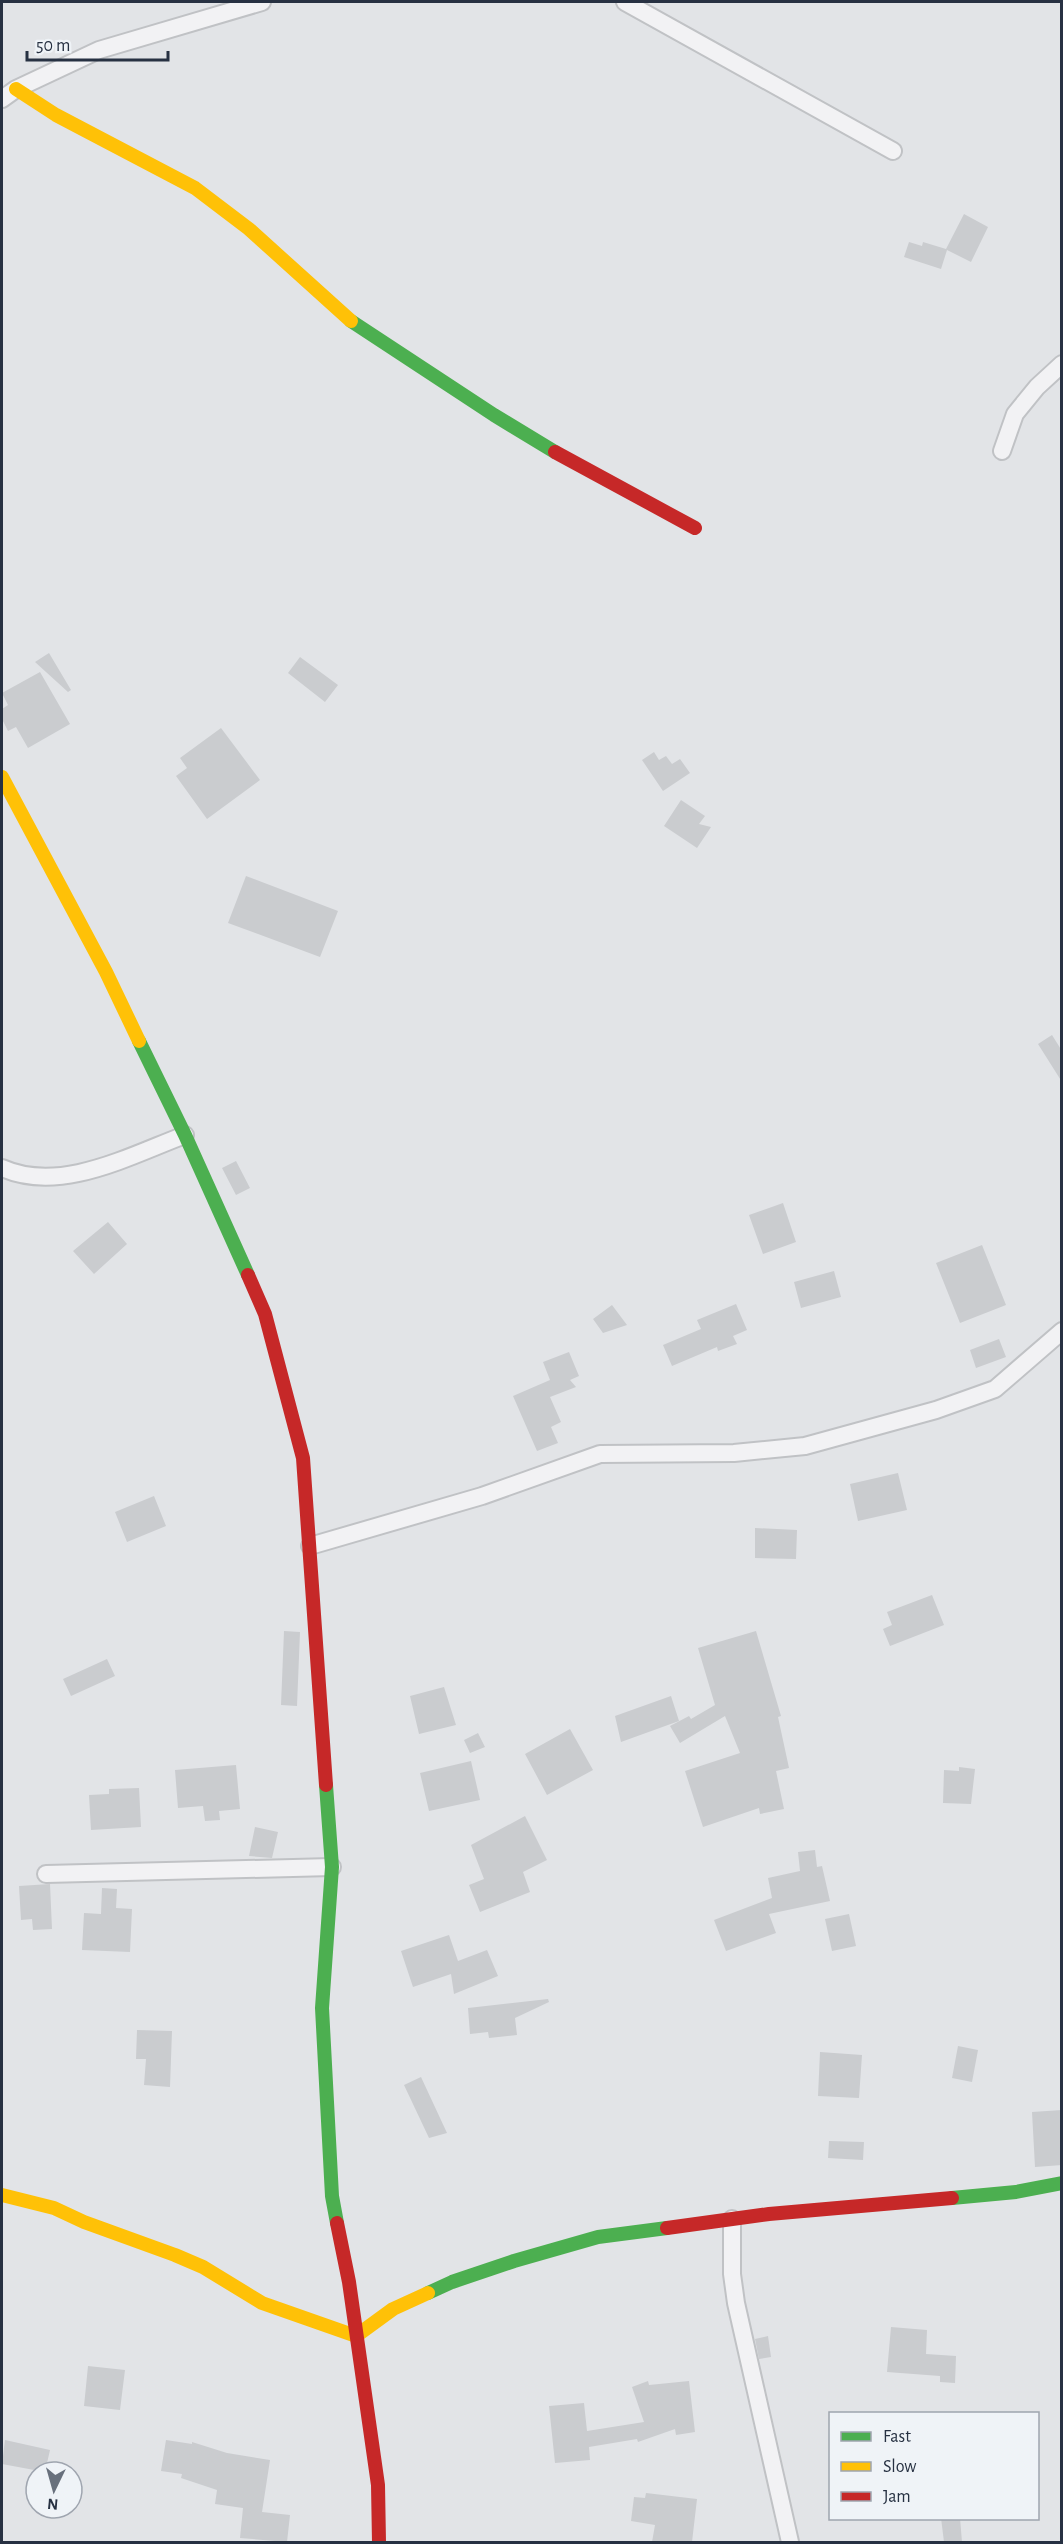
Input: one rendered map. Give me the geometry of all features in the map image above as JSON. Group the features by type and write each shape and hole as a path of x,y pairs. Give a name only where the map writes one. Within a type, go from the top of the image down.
{"street":[{"path":"2,99 99,50 262,2"},
{"path":"625,2 893,151"},
{"path":"16,90 56,115 195,188 249,229 353,323 430,370 494,415 557,453 695,528"},
{"path":"1002,451 1015,414 1037,387 1062,364"},
{"path":"2,777 106,972 185,1136 265,1314 303,1458 332,1867 324,1944 325,2098 332,2196 349,2282 378,2485 379,2542"},
{"path":"2,1168 19,1176 41,1178 73,1173 185,1136"},
{"path":"310,1546 482,1496 600,1454 734,1453 805,1446 936,1410 995,1389 1062,1331"},
{"path":"46,1874 332,1867"},
{"path":"356,2336 393,2309 452,2282 514,2261 598,2237 732,2219 1016,2192 1062,2183"},
{"path":"2,2195 54,2208 84,2222 175,2255 203,2267 262,2303 356,2336"},
{"path":"732,2219 732,2274 736,2303 790,2542"}],"building":[{"path":"964,214 988,227 971,262 947,250 941,269 904,257 909,242 922,246 923,242 946,249"},
{"path":"49,653 71,690 68,692 35,662"},
{"path":"300,657 338,685 325,702 288,673"},
{"path":"40,672 70,724 28,748 16,727 8,731 2,719 2,709 8,705 2,693"},
{"path":"221,728 260,780 207,819 176,776 187,768 180,758"},
{"path":"654,752 659,760 666,756 672,764 680,759 690,773 663,791 642,760"},
{"path":"681,800 705,816 699,824 711,827 697,848 664,826"},
{"path":"246,876 338,911 320,957 228,923"},
{"path":"1052,1035 1062,1051 1062,1082 1038,1044"},
{"path":"236,1161 250,1188 236,1195 222,1168"},
{"path":"783,1203 796,1242 763,1254 749,1215"},
{"path":"108,1222 127,1244 94,1274 73,1251"},
{"path":"982,1245 1006,1305 960,1323 936,1263"},
{"path":"834,1271 841,1297 801,1308 794,1282"},
{"path":"736,1304 747,1330 733,1336 737,1344 718,1351 717,1347 672,1366 663,1345 701,1329 697,1320"},
{"path":"612,1305 627,1325 603,1333 593,1319"},
{"path":"999,1339 1006,1357 976,1368 970,1350"},
{"path":"569,1352 579,1376 570,1380 576,1387 550,1397 561,1422 551,1427 558,1443 537,1451 513,1396 550,1380 543,1362"},
{"path":"898,1473 907,1510 858,1521 850,1484"},
{"path":"154,1496 166,1526 127,1542 115,1512"},
{"path":"755,1528 797,1530 796,1559 755,1558"},
{"path":"932,1595 944,1625 890,1646 883,1629 892,1625 887,1612"},
{"path":"284,1631 300,1632 297,1706 281,1705"},
{"path":"756,1631 781,1716 778,1717 789,1768 776,1771 784,1809 760,1814 759,1808 703,1827 685,1771 740,1753 725,1716 680,1743 670,1726 689,1716 691,1719 715,1705 698,1648"},
{"path":"107,1659 115,1676 71,1696 63,1679"},
{"path":"444,1687 456,1725 419,1734 410,1696"},
{"path":"671,1696 679,1721 621,1742 615,1716"},
{"path":"570,1729 593,1770 547,1795 525,1754"},
{"path":"478,1733 485,1747 470,1753 464,1740"},
{"path":"471,1761 480,1800 429,1811 420,1773"},
{"path":"236,1765 240,1809 219,1811 220,1820 205,1821 203,1806 178,1808 175,1770"},
{"path":"959,1767 975,1769 971,1804 943,1803 944,1770 959,1771"},
{"path":"139,1788 141,1827 91,1830 89,1795 109,1794 109,1789"},
{"path":"525,1816 547,1860 523,1872 530,1892 480,1912 469,1885 484,1879 471,1845"},
{"path":"255,1827 278,1832 272,1858 249,1856"},
{"path":"815,1850 817,1867 822,1866 830,1901 769,1914 776,1933 726,1951 714,1920 772,1898 768,1878 800,1871 798,1852"},
{"path":"50,1884 52,1929 33,1930 32,1919 21,1920 19,1886"},
{"path":"102,1888 117,1889 116,1908 132,1909 130,1952 82,1950 84,1913 101,1914"},
{"path":"849,1914 856,1946 832,1951 825,1919"},
{"path":"449,1935 458,1961 487,1950 498,1976 454,1994 451,1974 413,1987 401,1951"},
{"path":"548,1999 549,2002 515,2018 517,2035 489,2038 488,2032 470,2034 468,2008"},
{"path":"137,2030 172,2031 170,2087 144,2085 146,2059 136,2059"},
{"path":"958,2046 978,2050 972,2082 952,2078"},
{"path":"820,2052 862,2055 859,2098 818,2096"},
{"path":"421,2077 447,2133 429,2138 404,2085"},
{"path":"1062,2110 1062,2165 1035,2167 1032,2112"},
{"path":"829,2141 864,2142 863,2160 828,2158"},
{"path":"891,2327 927,2330 926,2354 956,2356 955,2383 940,2382 940,2376 887,2372"},
{"path":"768,2336 771,2357 759,2359 755,2339"},
{"path":"88,2366 125,2370 120,2410 84,2406"},
{"path":"648,2381 649,2385 689,2381 695,2432 676,2435 675,2429 638,2442 637,2439 589,2447 590,2460 555,2463 549,2406 584,2403 587,2431 644,2422 632,2387"},
{"path":"5,2440 50,2450 48,2460 24,2460 24,2468 2,2464"},
{"path":"166,2440 192,2444 192,2442 227,2453 270,2460 262,2512 290,2515 287,2542 240,2538 243,2508 215,2504 217,2490 181,2478 182,2474 161,2471"},
{"path":"646,2493 697,2499 692,2542 652,2542 655,2525 631,2521 634,2497 645,2498"},
{"path":"941,2520 960,2520 962,2542 944,2542"}],"traffic: fast":[{"path":"351,321 494,415 555,452"},
{"path":"139,1041 185,1135 248,1275"},
{"path":"326,1785 332,1867 322,2008 332,2196 337,2223"},
{"path":"952,2198 1016,2192 1062,2183"},
{"path":"428,2293 452,2282 514,2261 598,2237 667,2228"}],"traffic: slow":[{"path":"16,89 56,115 195,188 249,229 351,321"},
{"path":"2,777 106,972 139,1041"},
{"path":"2,2195 54,2208 84,2222 175,2255 203,2267 262,2303 356,2336 393,2309 428,2293"}],"traffic: jam":[{"path":"555,452 695,528"},
{"path":"248,1275 265,1314 303,1458 326,1785"},
{"path":"667,2228 769,2214 952,2198"},
{"path":"337,2223 349,2282 378,2485 379,2542"}]}
